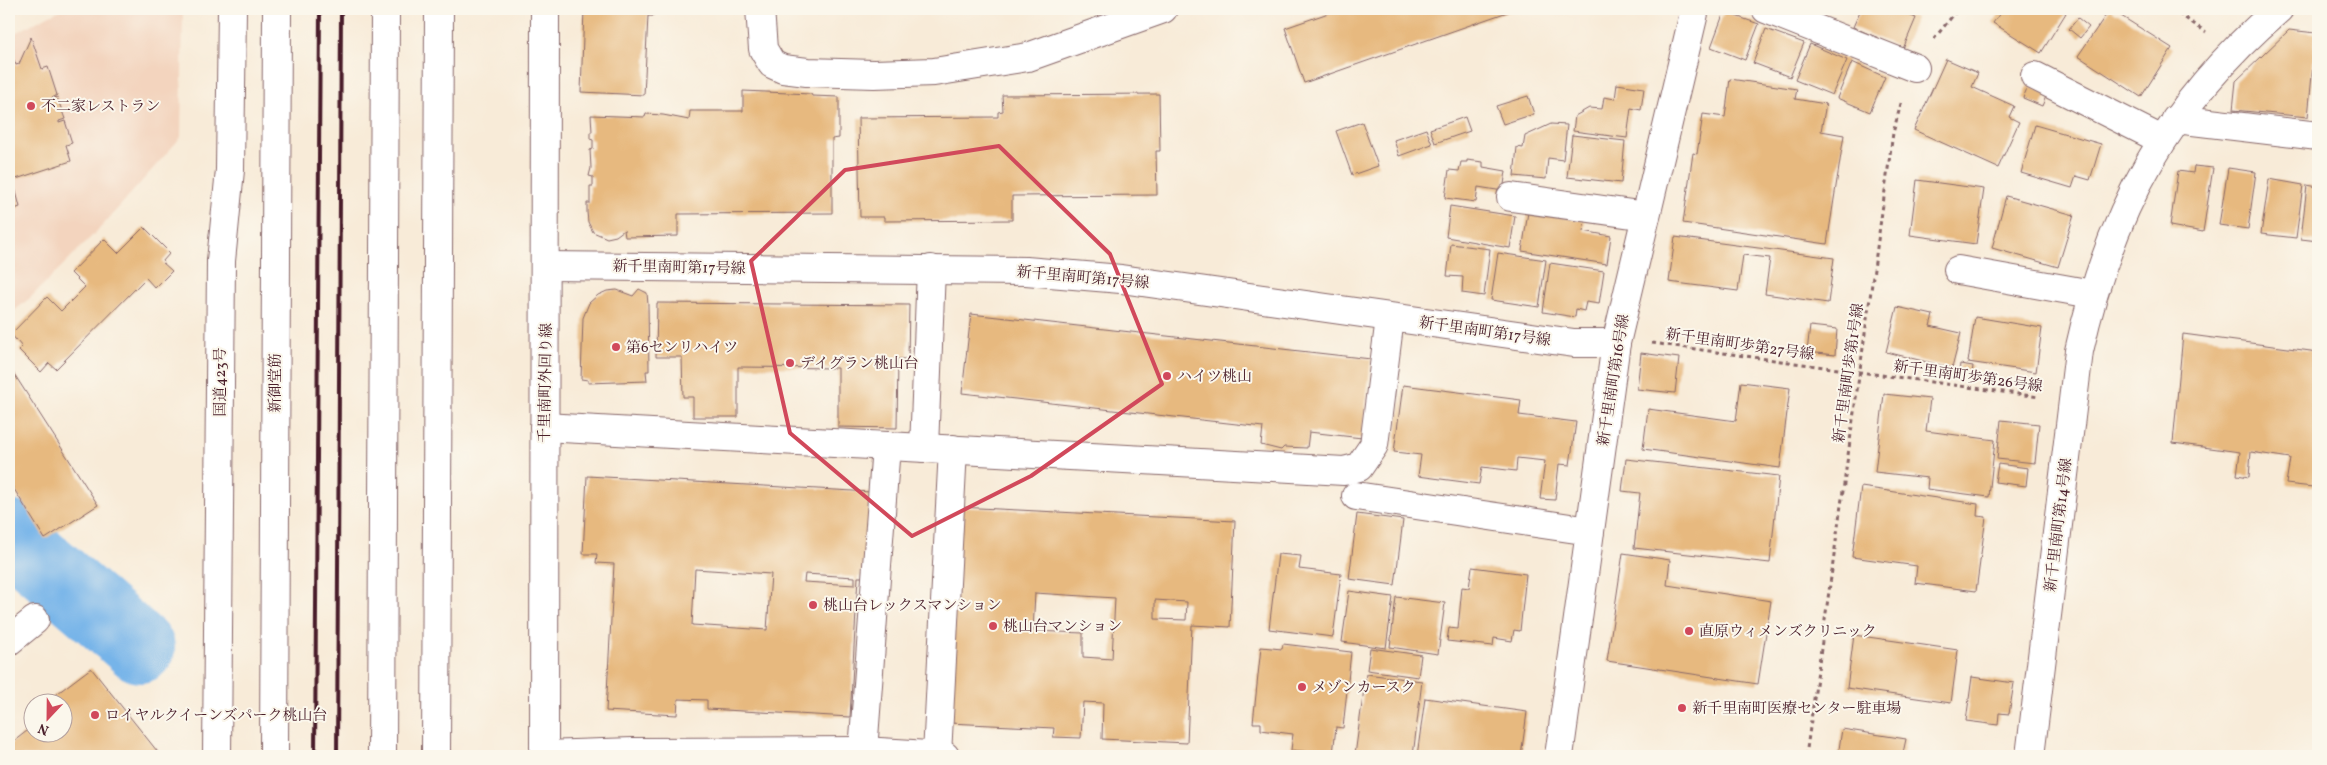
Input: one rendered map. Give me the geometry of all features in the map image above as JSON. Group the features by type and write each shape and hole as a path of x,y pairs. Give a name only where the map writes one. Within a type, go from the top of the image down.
{"main road":[{"name":"国道423号","path":"217,756 222,261 230,170 232,9"},
{"name":"新御堂筋","path":"274,756 277,9"},
{"path":"382,756 385,9"},
{"path":"436,756 439,9"},
{"name":"千里南町外回り線","path":"544,756 545,9"},
{"path":"760,9 763,50 772,64 783,69 807,72 874,74 934,72 1028,57 1163,9"},
{"name":"新千里南町第16号線","path":"1559,756 1616,343 1695,9"},
{"path":"1766,9 1915,68"},
{"name":"新千里南町第14号線","path":"2030,756 2072,402 2079,351 2092,294 2122,214 2169,130 2216,69 2279,9"},
{"path":"2035,76 2169,130 2318,136"},
{"path":"1511,197 1646,216"},
{"name":"新千里南町第17号線","path":"546,266 931,269 1026,271 1097,276 1574,343 1616,343"},
{"path":"924,448 931,269"},
{"path":"1958,270 2092,294"},
{"path":"544,427 1344,471 1359,467 1374,445 1390,318"},
{"path":"862,751 886,446"},
{"path":"544,756 633,752 862,751 941,756 953,449"},
{"path":"1356,496 1590,531"},
{"path":"9,641 36,620"}],"path":[{"name":"新千里南町歩第1号線","path":"1806,756 1892,133 1898,110 1915,68 1932,42 1958,9"},
{"path":"2172,9 2234,50"},
{"name":"新千里南町歩第27号線","path":"1616,343 1643,342 1860,372"},
{"name":"新千里南町歩第26号線","path":"1860,372 2072,402"}],"highlighted area":[{"path":"999,146 1110,254 1162,384 1031,476 912,536 790,433 751,261 845,170"}],"shaded area":[{"path":"62,9 183,9 181,137 103,225 30,298 9,315 9,36"}],"building":[{"path":"584,9 653,9 653,16 648,16 644,95 581,92"},
{"path":"1340,9 1516,9 1304,83 1285,28"},
{"path":"1861,9 1894,9 1916,18 1903,49 1853,27"},
{"path":"2003,9 2060,9 2066,13 2041,53 1993,23"},
{"path":"2110,9 2172,48 2141,97 2078,56"},
{"path":"1724,12 1759,24 1745,60 1711,47"},
{"path":"2078,18 2089,27 2080,38 2069,29"},
{"path":"1766,29 1804,43 1790,77 1753,63"},
{"path":"2289,30 2316,33 2308,117 2233,110 2236,81"},
{"name":"不二家レストラン","path":"31,37 42,69 48,67 57,95 51,99 57,97 65,119 59,121 59,123 65,121 72,143 66,145 71,161 13,180 20,207 9,211 9,62 14,60 16,65 19,64"},
{"path":"1810,44 1847,60 1832,95 1795,80"},
{"path":"1946,59 1978,73 1972,87 2014,106 2009,117 2019,122 1998,168 1914,130"},
{"path":"1852,62 1885,77 1870,112 1837,98"},
{"path":"1730,79 1797,89 1795,99 1826,104 1821,131 1844,135 1827,244 1683,223 1693,153 1697,154 1703,114 1725,117"},
{"path":"1617,84 1644,88 1641,110 1631,108 1627,138 1573,131 1575,116 1589,108 1602,109 1604,97 1615,99"},
{"path":"2028,86 2047,94 2042,106 2023,98"},
{"path":"743,91 839,97 839,138 832,139 832,213 678,214 678,236 625,237 624,230 616,236 607,238 593,232 588,222 587,212 587,203 590,203 590,186 593,186 593,177 589,176 591,168 590,150 593,149 593,140 590,139 590,132 592,132 591,115 645,117 646,114 689,120 690,111 743,111"},
{"path":"1159,94 1160,151 1156,151 1157,195 1012,196 1012,220 884,221 884,217 860,217 858,118 998,117 998,112 1003,111 1002,95"},
{"path":"1528,96 1534,114 1503,124 1496,106"},
{"path":"1465,117 1470,131 1435,143 1430,129"},
{"path":"1362,122 1378,166 1352,175 1336,131"},
{"path":"1551,124 1567,125 1563,160 1548,158 1546,179 1514,176 1517,147 1523,148 1525,136"},
{"path":"2035,125 2101,144 2090,180 2076,176 2072,188 2021,173"},
{"path":"1426,129 1432,144 1399,156 1394,140"},
{"path":"1572,135 1625,141 1621,183 1567,177"},
{"path":"1467,160 1483,162 1483,167 1506,171 1503,191 1478,187 1476,202 1445,198 1449,170 1459,171 1461,162 1467,162"},
{"path":"2194,166 2213,168 2203,232 2170,226 2178,171 2193,173"},
{"path":"2228,168 2256,172 2248,229 2219,225"},
{"path":"2269,179 2303,185 2296,238 2261,234"},
{"path":"1917,180 1984,189 1976,244 1910,235"},
{"path":"2307,185 2318,187 2318,241 2301,239"},
{"path":"2006,196 2074,215 2058,267 1992,248"},
{"path":"1450,206 1515,216 1510,248 1446,237"},
{"path":"1528,212 1585,221 1583,231 1611,236 1607,264 1522,251"},
{"path":"144,227 170,253 162,262 172,271 155,288 146,278 56,369 49,363 41,372 19,350 22,347 11,334 47,297 61,311 85,287 71,273 104,239 118,253"},
{"path":"1675,237 1834,258 1828,303 1765,294 1770,258 1743,255 1738,291 1669,282"},
{"path":"1451,244 1490,249 1484,296 1462,293 1463,277 1447,276"},
{"path":"1498,253 1546,260 1539,307 1491,300"},
{"path":"1550,263 1604,271 1599,304 1586,302 1584,311 1576,309 1575,317 1543,312"},
{"name":"第6センリハイツ","path":"639,289 647,293 649,371 646,371 647,381 588,383 588,380 581,379 583,318 589,303 598,295 607,291 617,290 633,296"},
{"name":"デイグラン桃山台","path":"657,303 909,305 908,359 898,359 897,428 838,427 838,368 738,367 738,417 693,417 693,397 683,397 682,357 656,357"},
{"path":"1897,307 1933,315 1930,326 1961,333 1952,368 1886,352"},
{"name":"ハイツ桃山","path":"971,314 1371,359 1362,438 1309,432 1307,448 1284,447 1281,450 1261,445 1263,427 962,393"},
{"path":"1975,317 2042,328 2036,372 1968,362"},
{"path":"1810,326 1837,329 1835,355 1807,352"},
{"path":"2183,334 2318,352 2318,460 2316,459 2313,487 2286,484 2290,458 2251,452 2249,477 2237,475 2240,452 2173,443"},
{"path":"1641,353 1679,358 1675,393 1637,389"},
{"path":"1960,364 1973,366 1972,374 1959,372"},
{"path":"9,366 98,505 45,539 9,481"},
{"path":"1741,382 1790,388 1780,468 1643,449 1648,409 1736,421"},
{"path":"1403,385 1521,400 1519,415 1576,422 1570,465 1559,464 1555,500 1540,499 1545,461 1517,458 1516,471 1482,467 1479,484 1418,476 1421,455 1394,452"},
{"path":"1884,394 1930,399 1926,431 1995,440 1989,497 1927,489 1928,478 1875,472"},
{"path":"2001,420 2039,424 2035,463 1997,459"},
{"path":"1626,459 1779,476 1770,563 1634,548 1640,493 1622,491"},
{"path":"1998,464 2028,468 2026,486 1995,482"},
{"name":"桃山台レックスマンション","path":"587,476 871,492 867,577 858,577 850,717 707,709 707,700 678,699 677,715 606,711 614,564 596,563 597,554 583,554","holes":["695,569 771,574 767,630 692,625","805,574 855,577 855,585 804,582"]},
{"path":"1861,487 1978,504 1977,516 1986,517 1976,591 1915,583 1917,566 1852,557"},
{"name":"桃山台マンション","path":"959,507 1235,521 1230,627 1192,625 1187,743 1102,739 1103,703 1083,702 1081,738 1053,737 1054,728 949,723","holes":["1035,593 1115,598 1112,659 1083,657 1083,633 1033,631","1155,600 1187,602 1186,620 1155,619"]},
{"path":"1357,514 1403,520 1395,585 1349,579"},
{"name":"直原ウィメンズクリニック","path":"1623,553 1670,560 1667,585 1771,601 1758,684 1607,661"},
{"path":"1278,554 1301,556 1299,569 1341,574 1333,637 1269,629"},
{"path":"1472,567 1526,574 1520,631 1514,630 1512,641 1494,638 1493,646 1447,641 1449,628 1458,629 1462,587 1469,588"},
{"path":"1349,591 1393,597 1386,648 1342,642"},
{"path":"1396,597 1445,603 1438,654 1390,647"},
{"path":"1854,635 1958,650 1951,703 1847,688"},
{"name":"メゾンカースク","path":"1283,644 1351,652 1343,728 1336,727 1333,754 1291,750 1293,734 1261,730 1261,723 1253,723 1261,647 1282,649"},
{"path":"1370,648 1421,655 1418,677 1367,670"},
{"name":"ロイヤルクイーンズパーク桃山台","path":"91,668 161,756 9,756 9,745 22,735 22,742 72,742 72,692 59,692"},
{"path":"1366,674 1422,681 1413,756 1355,755"},
{"path":"1972,677 2014,683 2009,714 1999,713 1998,725 1966,721"},
{"path":"1425,698 1527,712 1521,756 1417,756"},
{"path":"1842,729 1906,739 1903,753 1911,756 1838,756"}],"waterway":[{"path":"9,535 140,648"}],"railway":[{"path":"315,756 320,9"},
{"path":"337,756 341,9"}],"place":[{"name":"不二家レストラン","path":"31,106"},
{"name":"第6センリハイツ","path":"616,347"},
{"name":"デイグラン桃山台","path":"790,363"},
{"name":"ハイツ桃山","path":"1167,376"},
{"name":"桃山台レックスマンション","path":"813,605"},
{"name":"桃山台マンション","path":"993,626"},
{"name":"直原ウィメンズクリニック","path":"1689,631"},
{"name":"メゾンカースク","path":"1302,687"},
{"name":"新千里南町医療センター駐車場","path":"1682,708"},
{"name":"ロイヤルクイーンズパーク桃山台","path":"95,715"}]}
